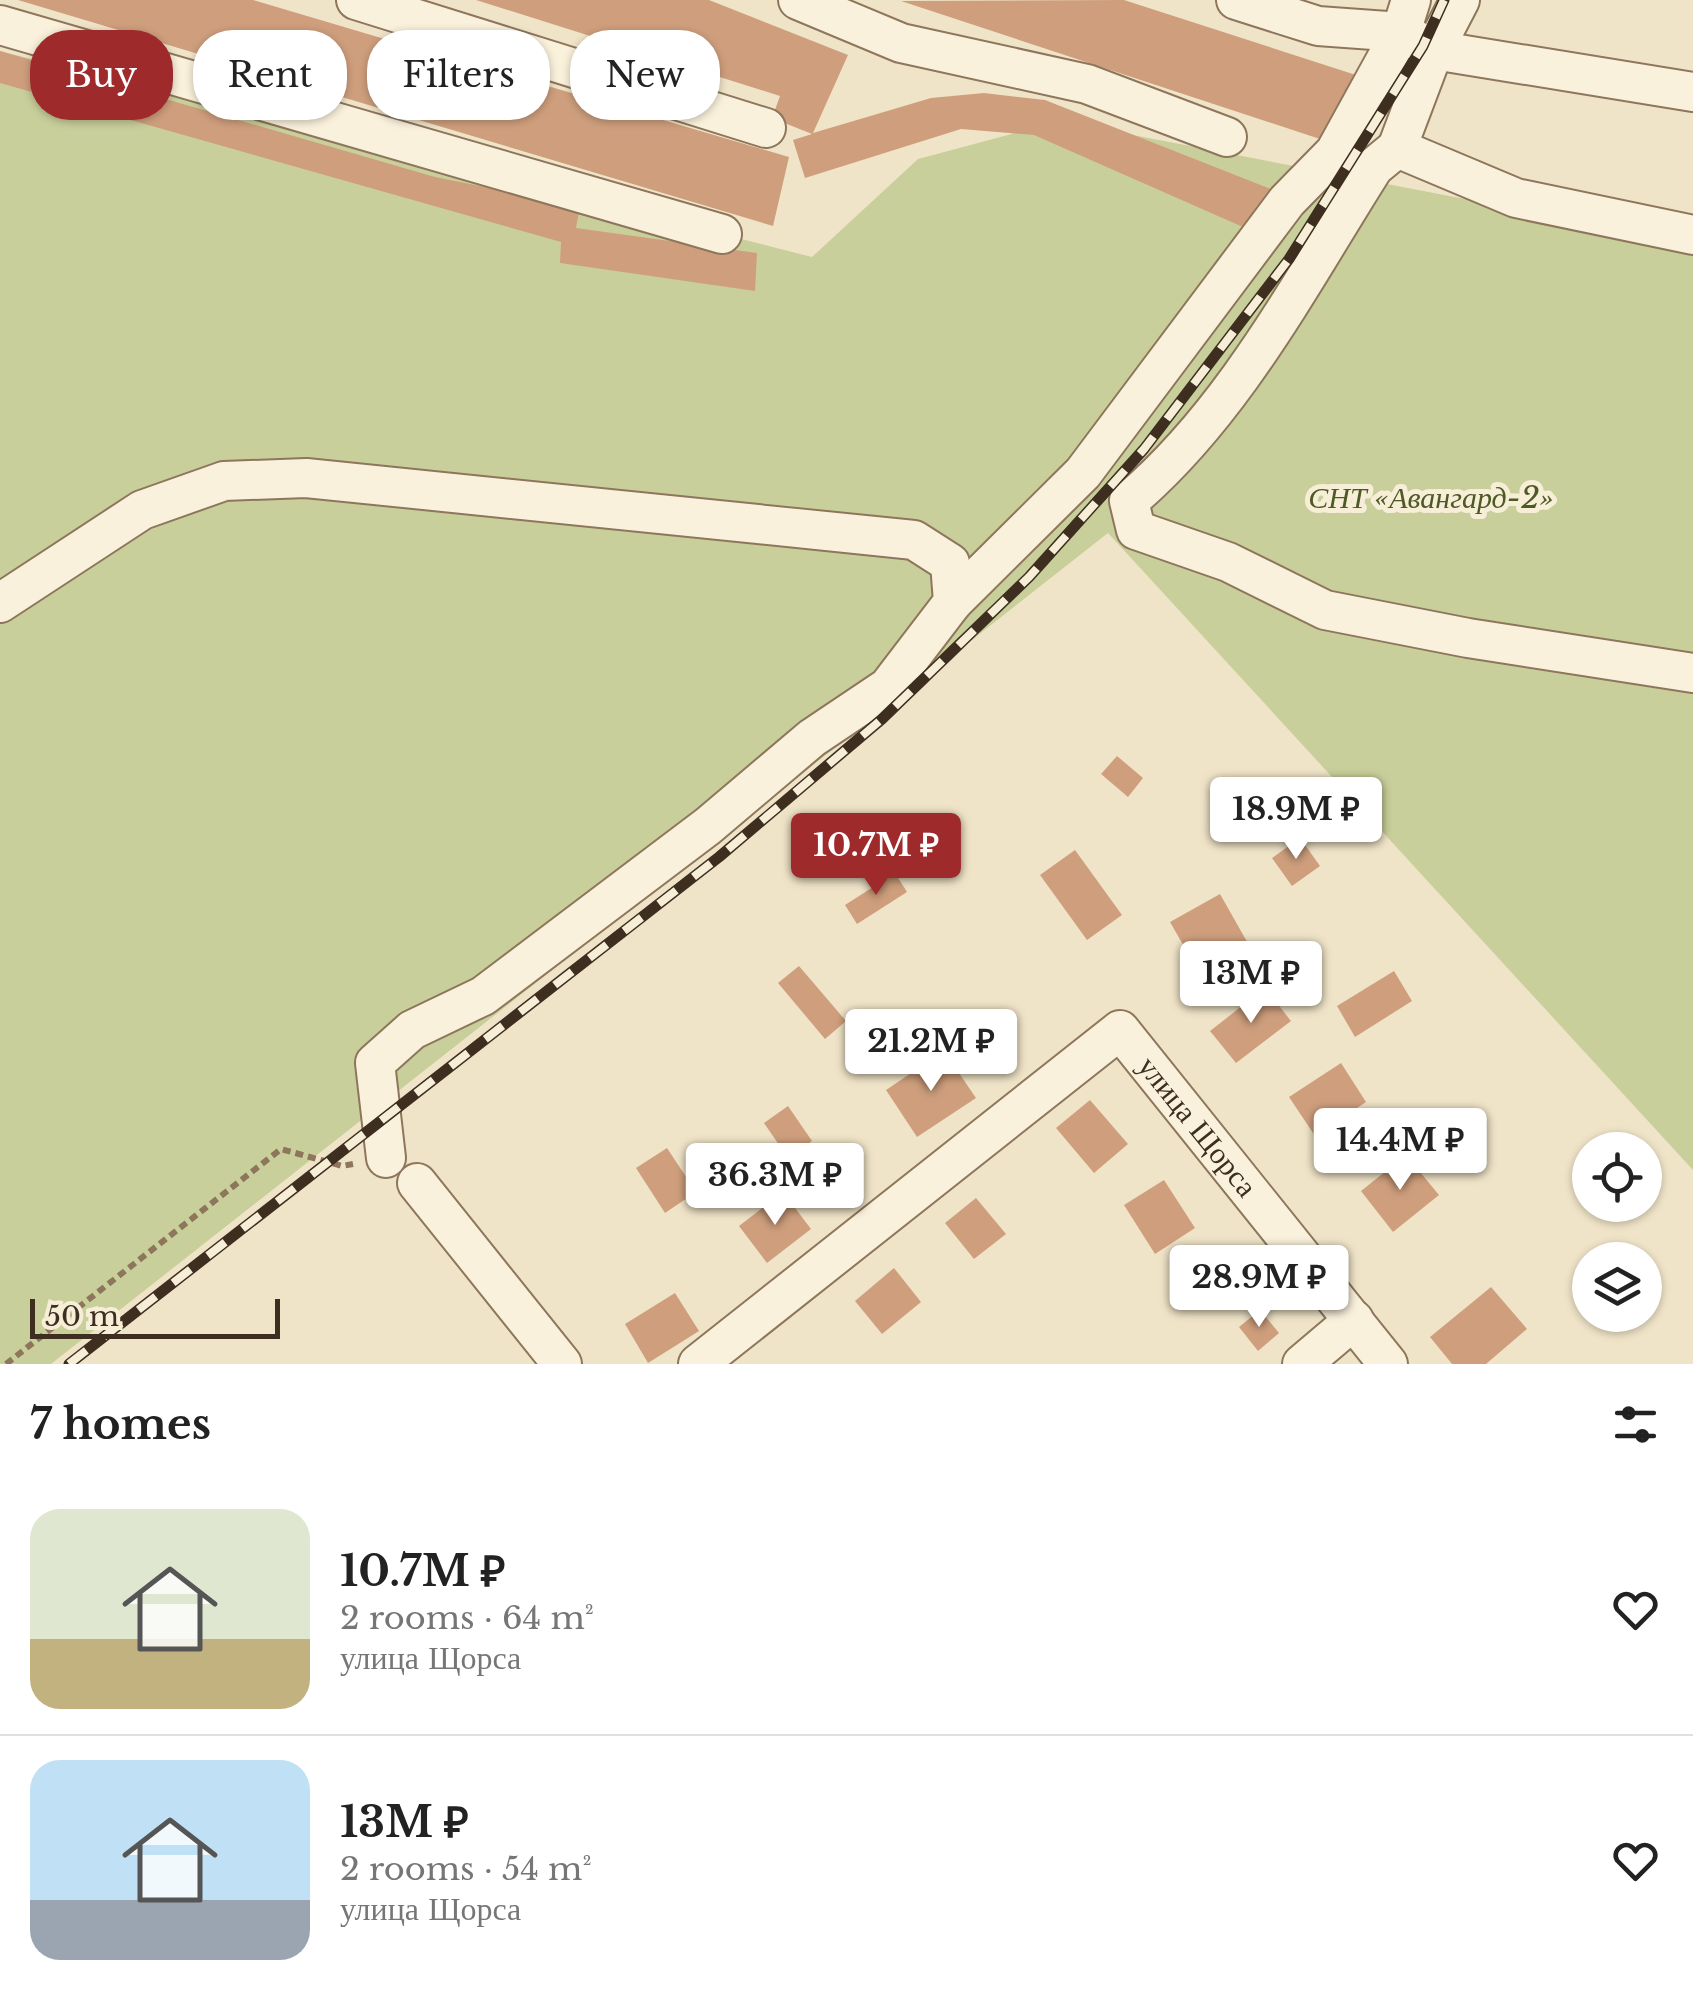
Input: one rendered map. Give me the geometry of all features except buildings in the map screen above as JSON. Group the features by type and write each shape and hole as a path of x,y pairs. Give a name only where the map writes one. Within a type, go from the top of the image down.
{"street":[{"path":"356,0 766,128"},
{"path":"798,0 901,43 1087,84 1227,137"},
{"path":"1236,0 1318,26 1415,27 1693,92"},
{"path":"386,1158 375,1063 412,1030 483,996 708,826 812,738 888,687 953,602 1083,473 1287,200 1335,152 1415,27 1460,0"},
{"path":"0,25 722,234"},
{"path":"1415,27 1397,148 1374,168 1218,406 1170,466 1129,501 1136,530 1228,562 1325,610 1468,638 1693,672"},
{"path":"1397,148 1516,198 1693,235"},
{"path":"0,603 142,510 224,481 306,478 914,540 1016,540"},
{"path":"914,540 950,562 953,602"},
{"name":"улица Щорса","path":"698,1364 1120,1030 1388,1364"},
{"path":"417,1183 562,1364"},
{"path":"1302,1364 1354,1320"}],"path":[{"path":"6,1364 281,1149 342,1166 386,1158"}],"green space":[{"name":"СНТ «Авангард-2»","path":"0,51 30,59 30,120 173,120 173,95 193,100 193,120 272,120 812,257 918,159 1060,121 1693,243 1693,1170 1108,533 51,1364 0,1364"}],"railway":[{"path":"69,1364 719,857 882,719 1029,577 1144,449 1289,259 1423,46 1444,0"}]}
